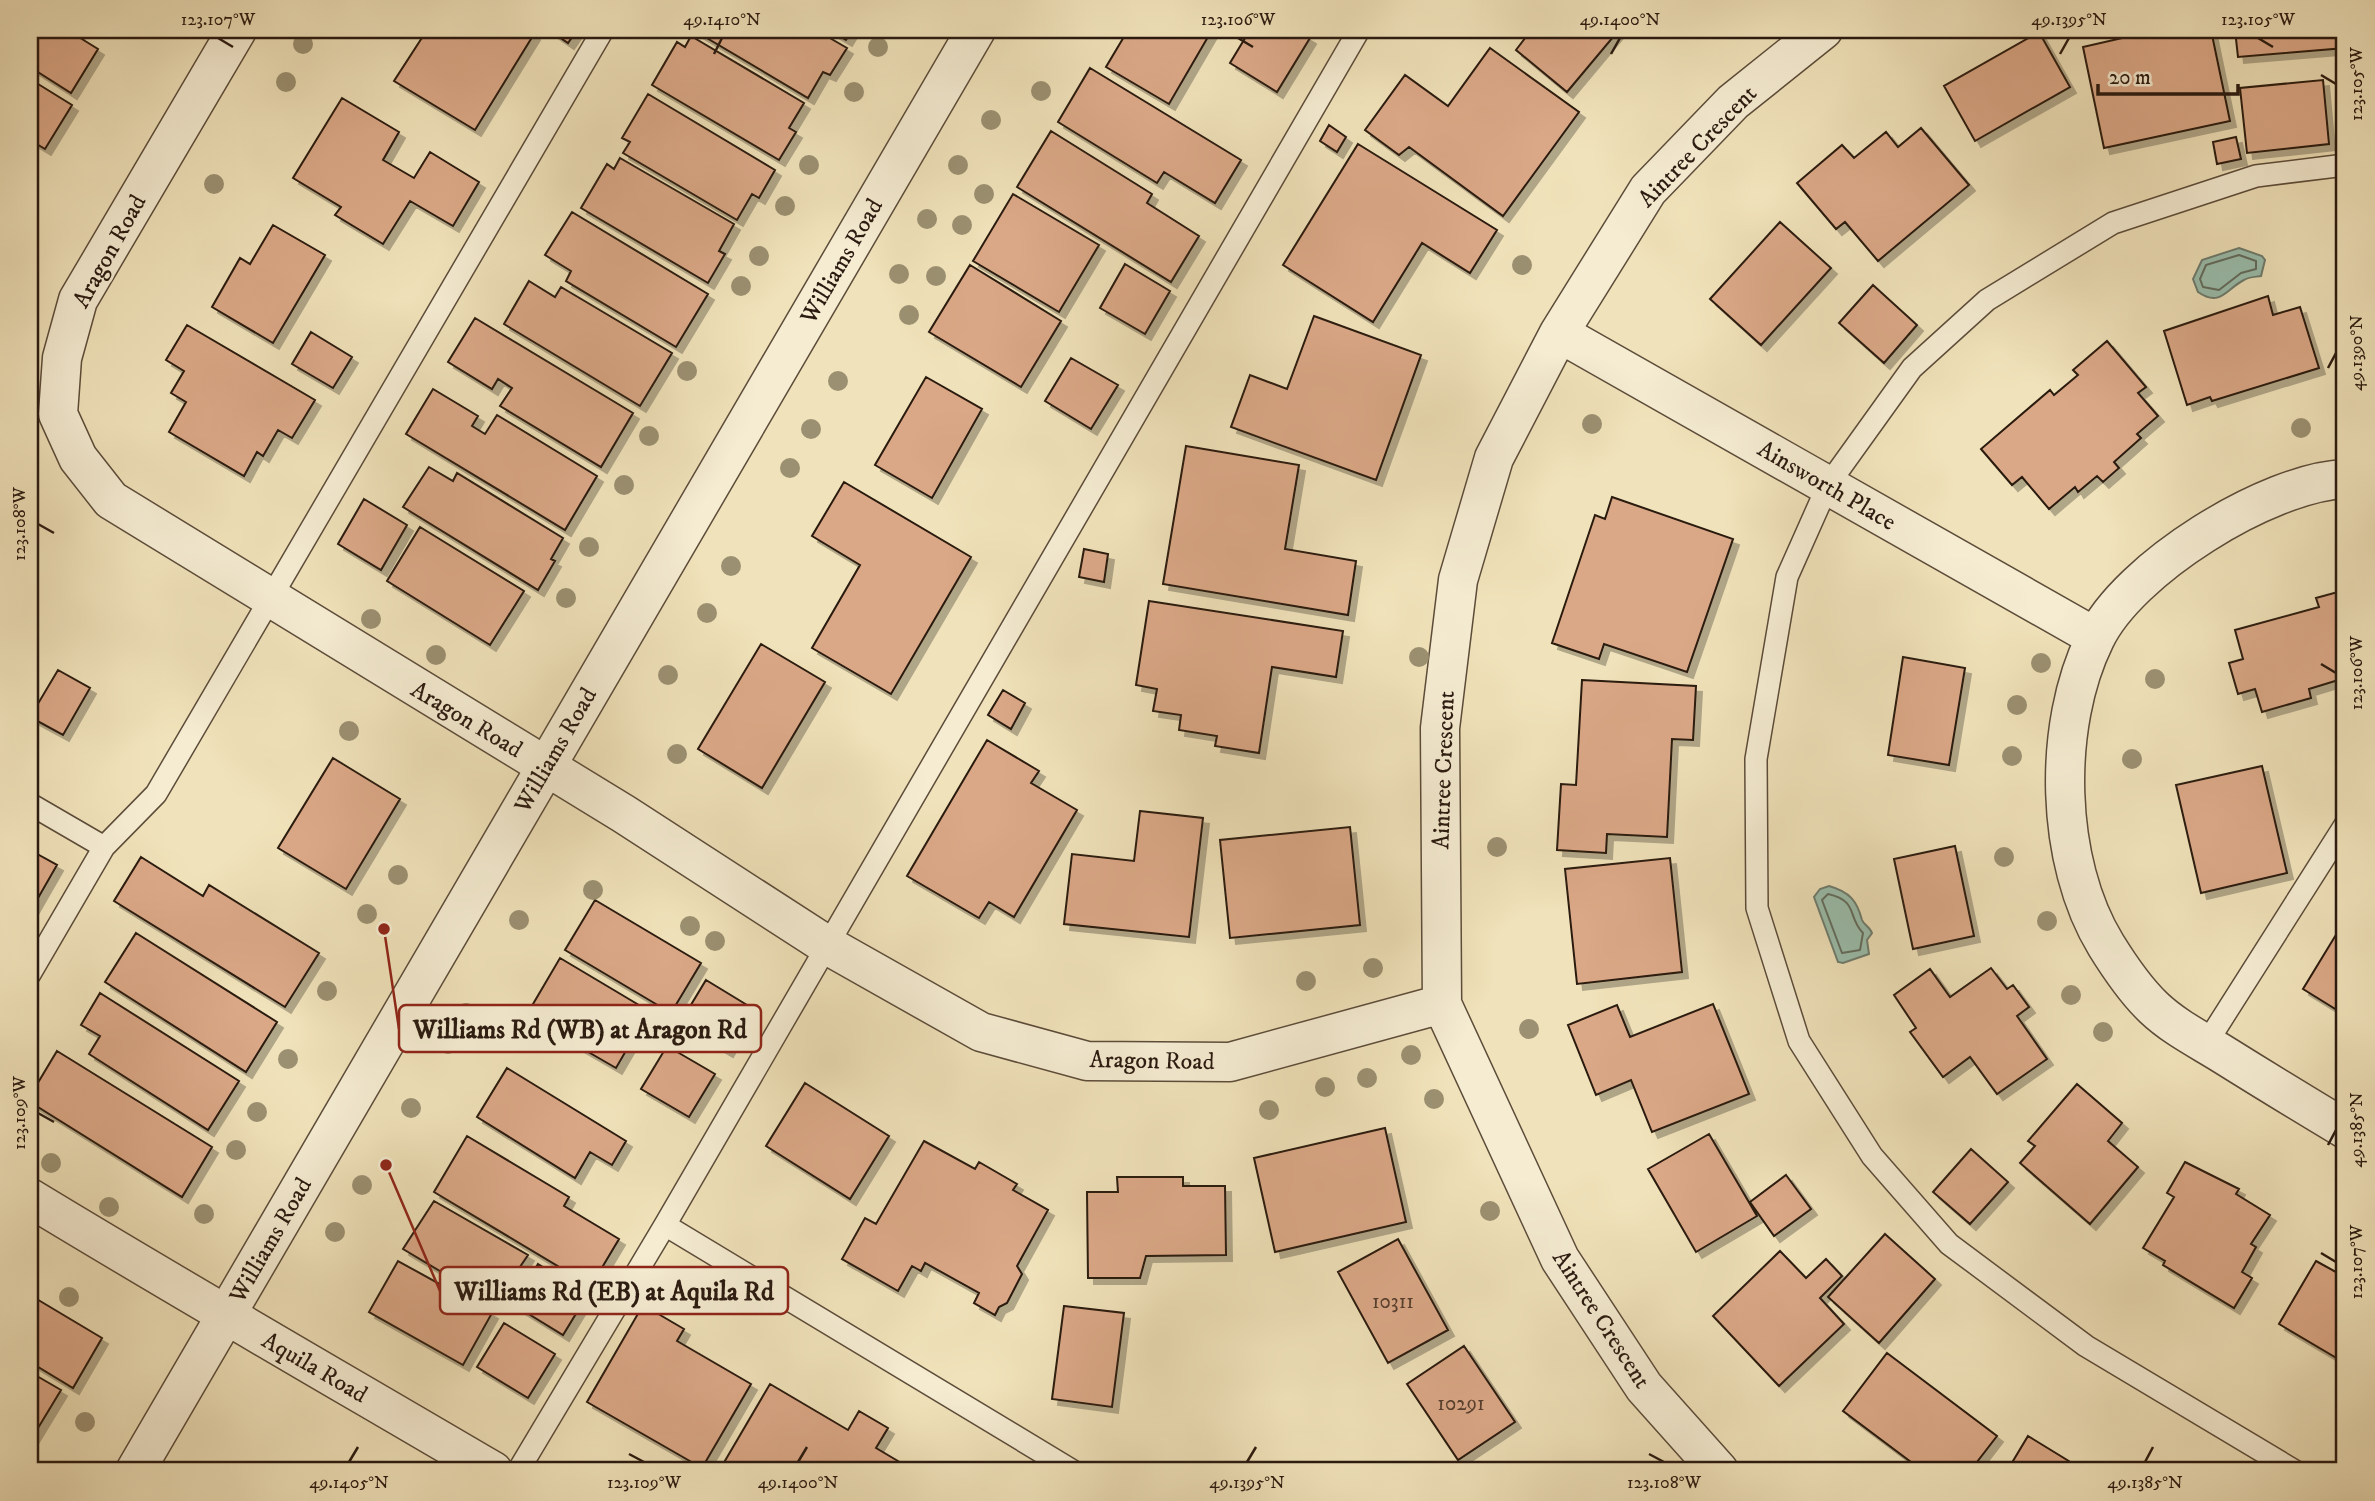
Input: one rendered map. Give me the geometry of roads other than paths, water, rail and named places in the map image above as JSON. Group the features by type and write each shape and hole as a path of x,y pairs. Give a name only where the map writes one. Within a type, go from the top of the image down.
{"street":[{"name":"Aragon Road","path":"237,30 78,300 62,358 58,414 78,458 111,500 545,767 825,944 981,1032 1087,1061 1230,1062 1442,1004"},
{"name":"Williams Road","path":"135,1471 975,30"},
{"name":"Aintree Crescent","path":"1719,1471 1644,1387 1560,1259 1442,1004 1440,727 1458,580 1494,458 1559,333 1648,190 1733,102 1823,30"},
{"name":"Ainsworth Place","path":"1559,333 2095,637"},
{"path":"2345,479 2291,490 2259,502 2204,533 2125,599 2095,637 2081,674 2064,768 2067,821 2088,907 2105,944 2125,973 2153,1008 2206,1044 2345,1129"},
{"name":"Aquila Road","path":"30,1198 225,1317 493,1471"}],"lane":[{"path":"30,974 104,847 156,794 603,30"},
{"path":"518,1471 665,1224 825,944 1359,30"},
{"path":"2295,1471 2086,1346 1950,1244 1872,1156 1799,1041 1757,908 1756,759 1787,577 1828,485 1912,368 1987,300 2113,223 2256,176 2345,165"},
{"path":"30,804 104,847"},
{"path":"2206,1044 2345,825"},
{"path":"665,1224 1073,1471"}],"water":[{"path":"2239,248 2262,256 2265,260 2261,276 2246,279 2218,297 2212,298 2198,292 2193,279 2202,260"},
{"path":"1829,886 1847,894 1855,902 1863,922 1872,933 1867,940 1869,954 1843,963 1838,962 1814,897 1820,889"}],"place":[{"name":"Williams Rd (WB) at Aragon Rd","path":"384,929"},
{"name":"Williams Rd (EB) at Aquila Rd","path":"386,1165"}]}
